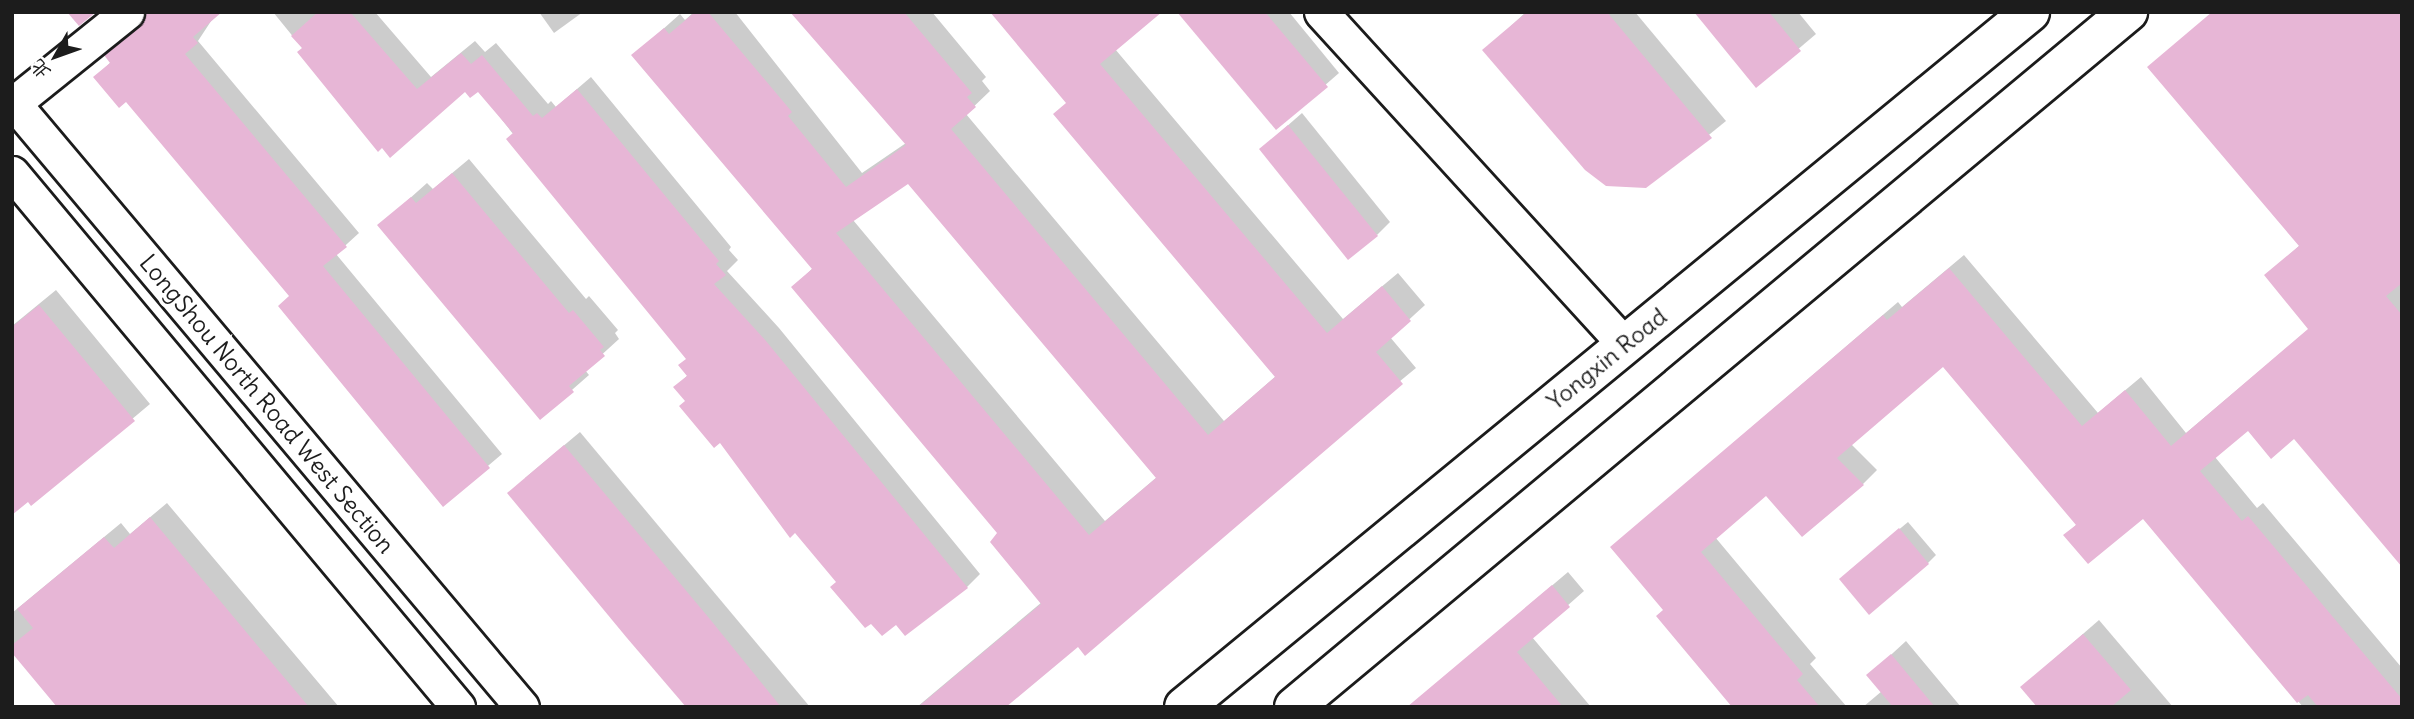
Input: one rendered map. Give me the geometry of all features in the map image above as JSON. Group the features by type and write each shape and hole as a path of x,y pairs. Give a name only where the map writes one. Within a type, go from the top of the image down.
{"main road":[{"name":"Yongxin Road","path":"1184,707 2030,12"},
{"path":"1294,707 2128,12"}],"street":[{"path":"13,102 127,12"},
{"path":"1321,12 1625,345"},
{"name":"LongShou North Road West Section","path":"13,102 522,707"},
{"name":"LongShou North Road West Section","path":"12,173 458,707"}],"building":[{"path":"67,12 96,12 79,26"},
{"path":"146,12 222,12 193,37 198,43 185,54 347,247 323,266 490,468 443,507 278,306 289,296 126,102 119,108 93,77 110,63 104,55 139,27"},
{"path":"318,12 350,12 417,89 461,53 471,64 482,55 533,116 537,113 542,118 577,89 719,261 716,264 726,275 714,284 766,341 968,588 905,636 896,625 882,636 871,624 865,628 830,587 836,582 795,533 790,538 720,443 714,448 679,406 685,401 673,387 687,376 678,365 686,359 506,139 513,133 478,92 470,98 465,92 390,158 382,148 378,152 297,52 302,48 291,36"},
{"path":"695,12 708,12 792,112 788,116 846,187 906,145 790,12 904,12 972,93 967,97 976,107 951,129 1208,435 1275,377 1053,114 1066,103 990,12 1162,12 1100,64 1327,333 1382,286 1411,321 1376,352 1403,384 1085,656 1078,647 1006,707 918,707 1041,604 990,542 997,533 791,287 812,269 631,55 664,28 669,34","holes":["908,184 1156,478 1089,535 836,233"]},
{"path":"1177,12 1265,12 1328,87 1276,130"},
{"path":"1527,12 1607,12 1712,138 1646,188 1606,186 1585,170 1482,50"},
{"path":"1694,12 1769,12 1801,51 1756,88"},
{"path":"2212,12 2402,12 2402,283 2386,296 2402,315 2402,567 2294,439 2271,459 2248,431 2200,471 2242,521 2248,516 2402,699 2402,707 2318,707 2308,695 2297,703 2143,519 2088,564 2063,535 2076,525 1943,367 1837,458 1864,485 1802,537 1766,496 1701,552 1803,674 1797,680 1820,707 1732,707 1656,616 1663,610 1610,547 1883,315 1887,320 1949,268 2082,426 2125,390 2171,446 2308,329 2264,275 2299,246 2147,67"},
{"path":"1288,125 1378,236 1348,260 1259,149"},
{"path":"452,173 569,313 573,310 604,347 600,350 605,356 569,386 574,392 540,420 377,225 411,197 416,203"},
{"path":"39,305 135,421 31,506 28,502 12,515 12,327"},
{"path":"564,445 781,707 686,707 627,638 507,493"},
{"path":"150,517 309,707 57,707 12,653 12,645 33,628 17,609 104,537 114,548"},
{"path":"1899,528 1929,564 1869,615 1839,579"},
{"path":"1552,585 1570,607 1517,652 1563,707 1407,707"},
{"path":"2083,634 2131,690 2111,707 2037,707 2020,687"},
{"path":"1891,654 1935,707 1893,707 1866,675"}]}
